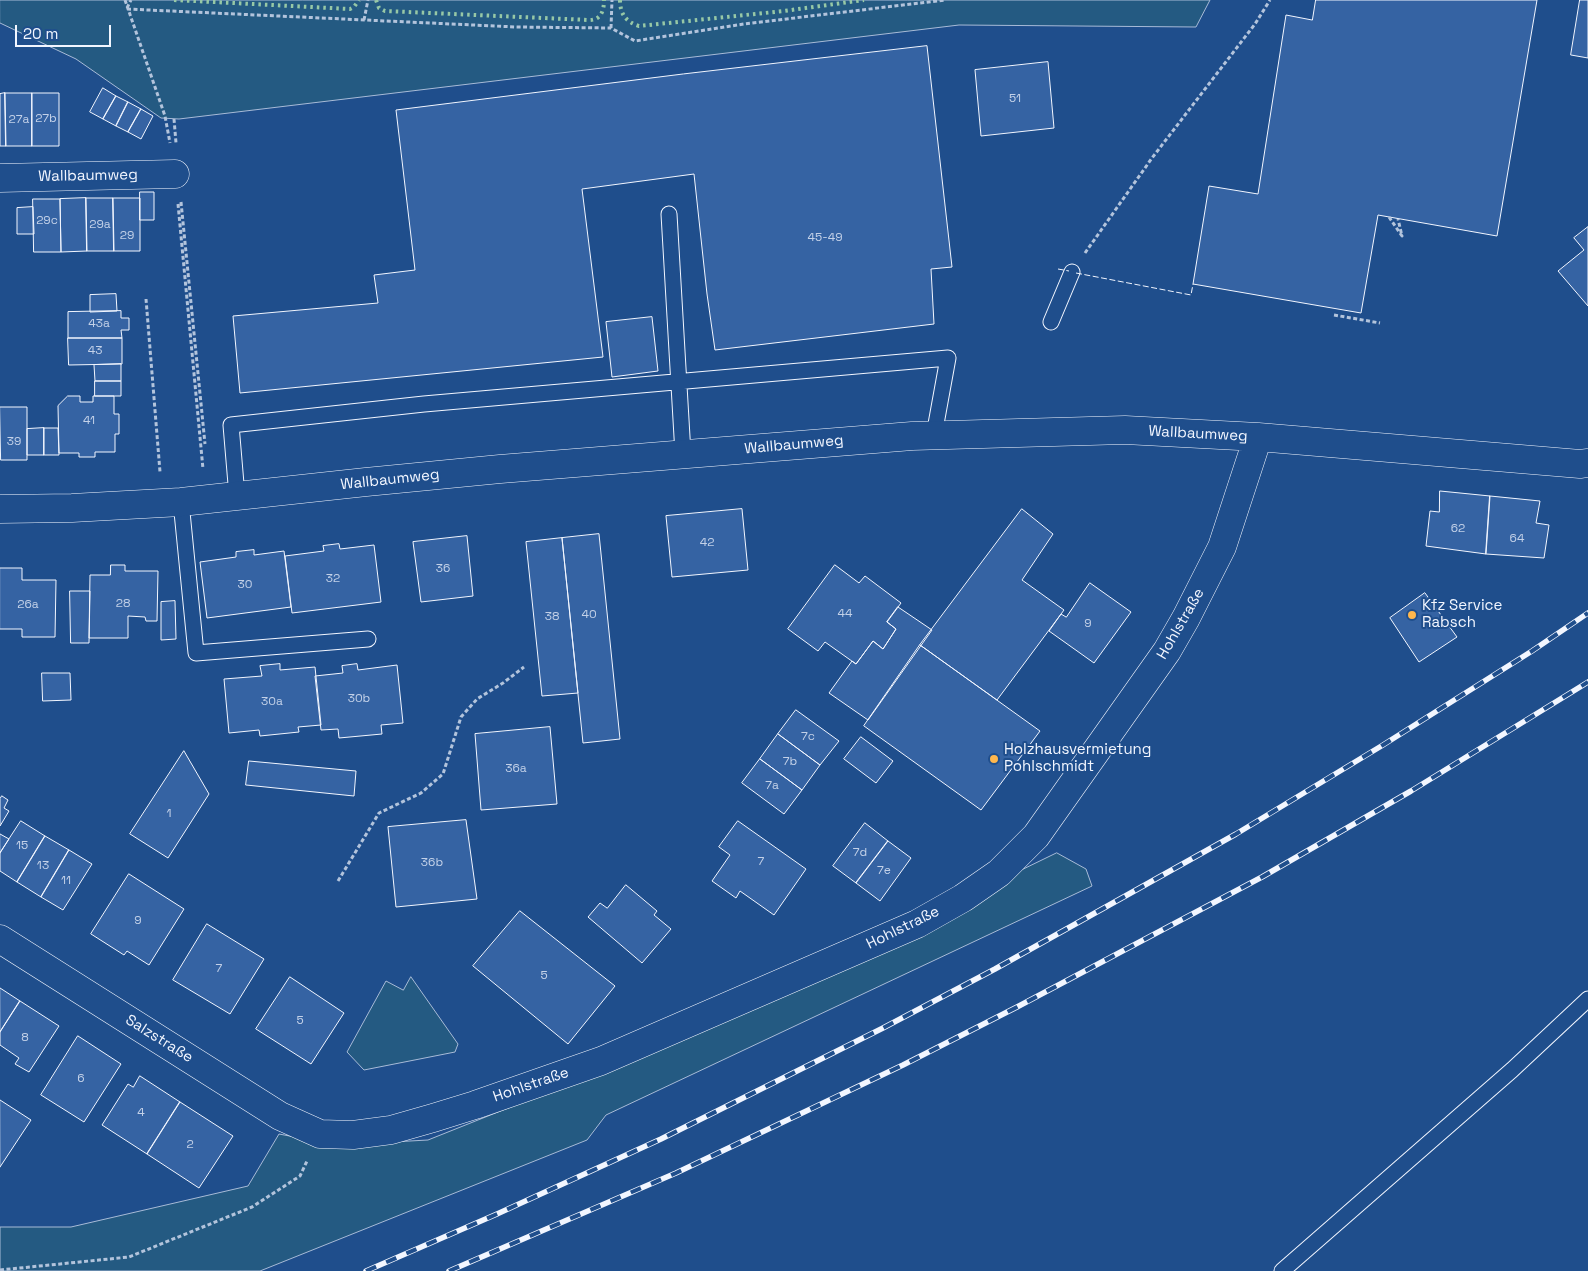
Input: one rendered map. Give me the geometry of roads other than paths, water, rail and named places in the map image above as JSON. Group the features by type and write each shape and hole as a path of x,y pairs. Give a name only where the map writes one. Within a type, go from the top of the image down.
{"street":[{"name":"Wallbaumweg","path":"0,178 178,173"},
{"name":"Wallbaumweg","path":"0,509 72,508 183,501 375,481 912,436 1125,430 1258,438 1580,464 1588,463"},
{"name":"Hohlstraße","path":"320,1134 353,1135 390,1130 483,1102 601,1061 917,924 963,898 999,873 1036,836 1167,651 1222,547 1258,438"},
{"name":"Salzstraße","path":"0,939 280,1116 320,1134"}],"lane":[{"path":"669,214 683,454"},
{"path":"1051,322 1072,272"},
{"path":"237,496 231,426 424,404 948,358 934,436"},
{"path":"183,501 196,653 368,639"},
{"path":"1282,1271 1512,1070 1588,999"}],"railway":[{"path":"366,1271 661,1139 883,1028 995,969 1236,834 1383,745 1532,651 1588,613"},
{"path":"449,1271 676,1173 903,1065 1017,1007 1262,877 1411,791 1588,682"}],"place":[{"name":"Kfz Service Rabsch","path":"1412,615"},
{"name":"Holzhausvermietung Pohlschmidt","path":"994,759"}]}
